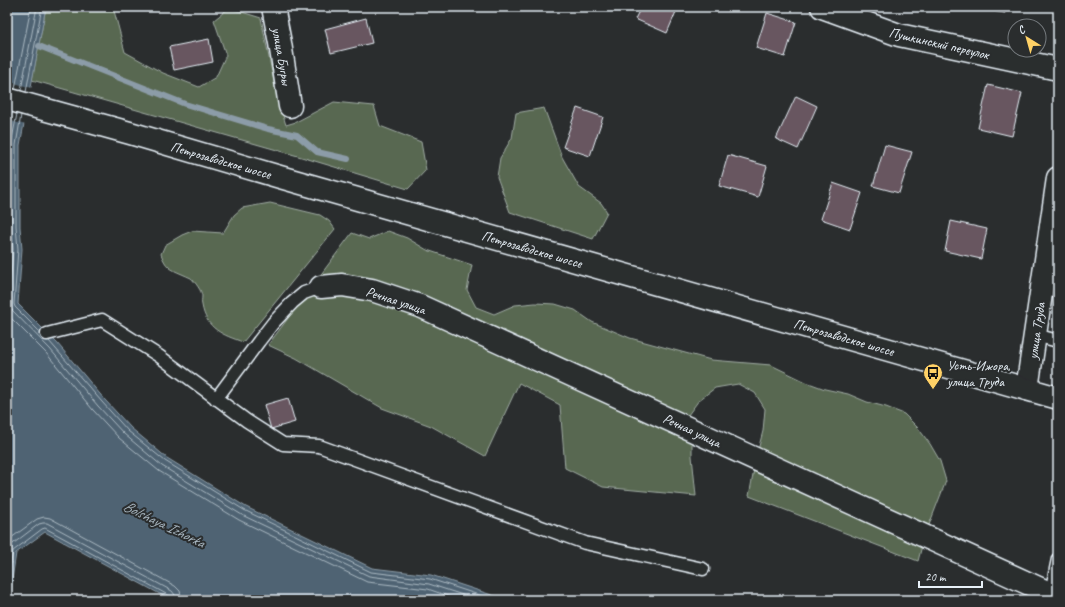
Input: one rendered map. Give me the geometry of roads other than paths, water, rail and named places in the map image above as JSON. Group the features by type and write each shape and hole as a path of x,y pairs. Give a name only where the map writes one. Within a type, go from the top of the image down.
{"street":[{"name":"улица Бугры","path":"273,7 290,106"},
{"name":"Пушкинский переулок","path":"822,7 899,35 1058,69"},
{"name":"Петрозаводское шоссе","path":"7,99 1058,398"},
{"name":"улица Труда","path":"1027,389 1058,178"},
{"name":"Речная улица","path":"321,287 342,285 372,290 420,306 1054,595"}],"lane":[{"path":"216,399 273,323 304,293 321,287"},
{"path":"48,334 102,320 158,356 247,422 283,444 319,446 585,543 703,569"},
{"path":"1035,335 1058,341"},
{"path":"1054,595 1058,559"}],"water":[{"name":"Bolshaya Izhorka","path":"7,7 46,7 20,145 20,227 22,249 18,304 57,343 105,400 131,428 167,458 246,507 372,568 431,575 507,600 171,600 45,532 16,553 9,600 7,600"}],"waterway":[{"path":"39,46 185,104 268,129 297,135 317,152 348,159"}],"place":[{"name":"Усть-Ижора, улица Труда","path":"933,390"}]}
